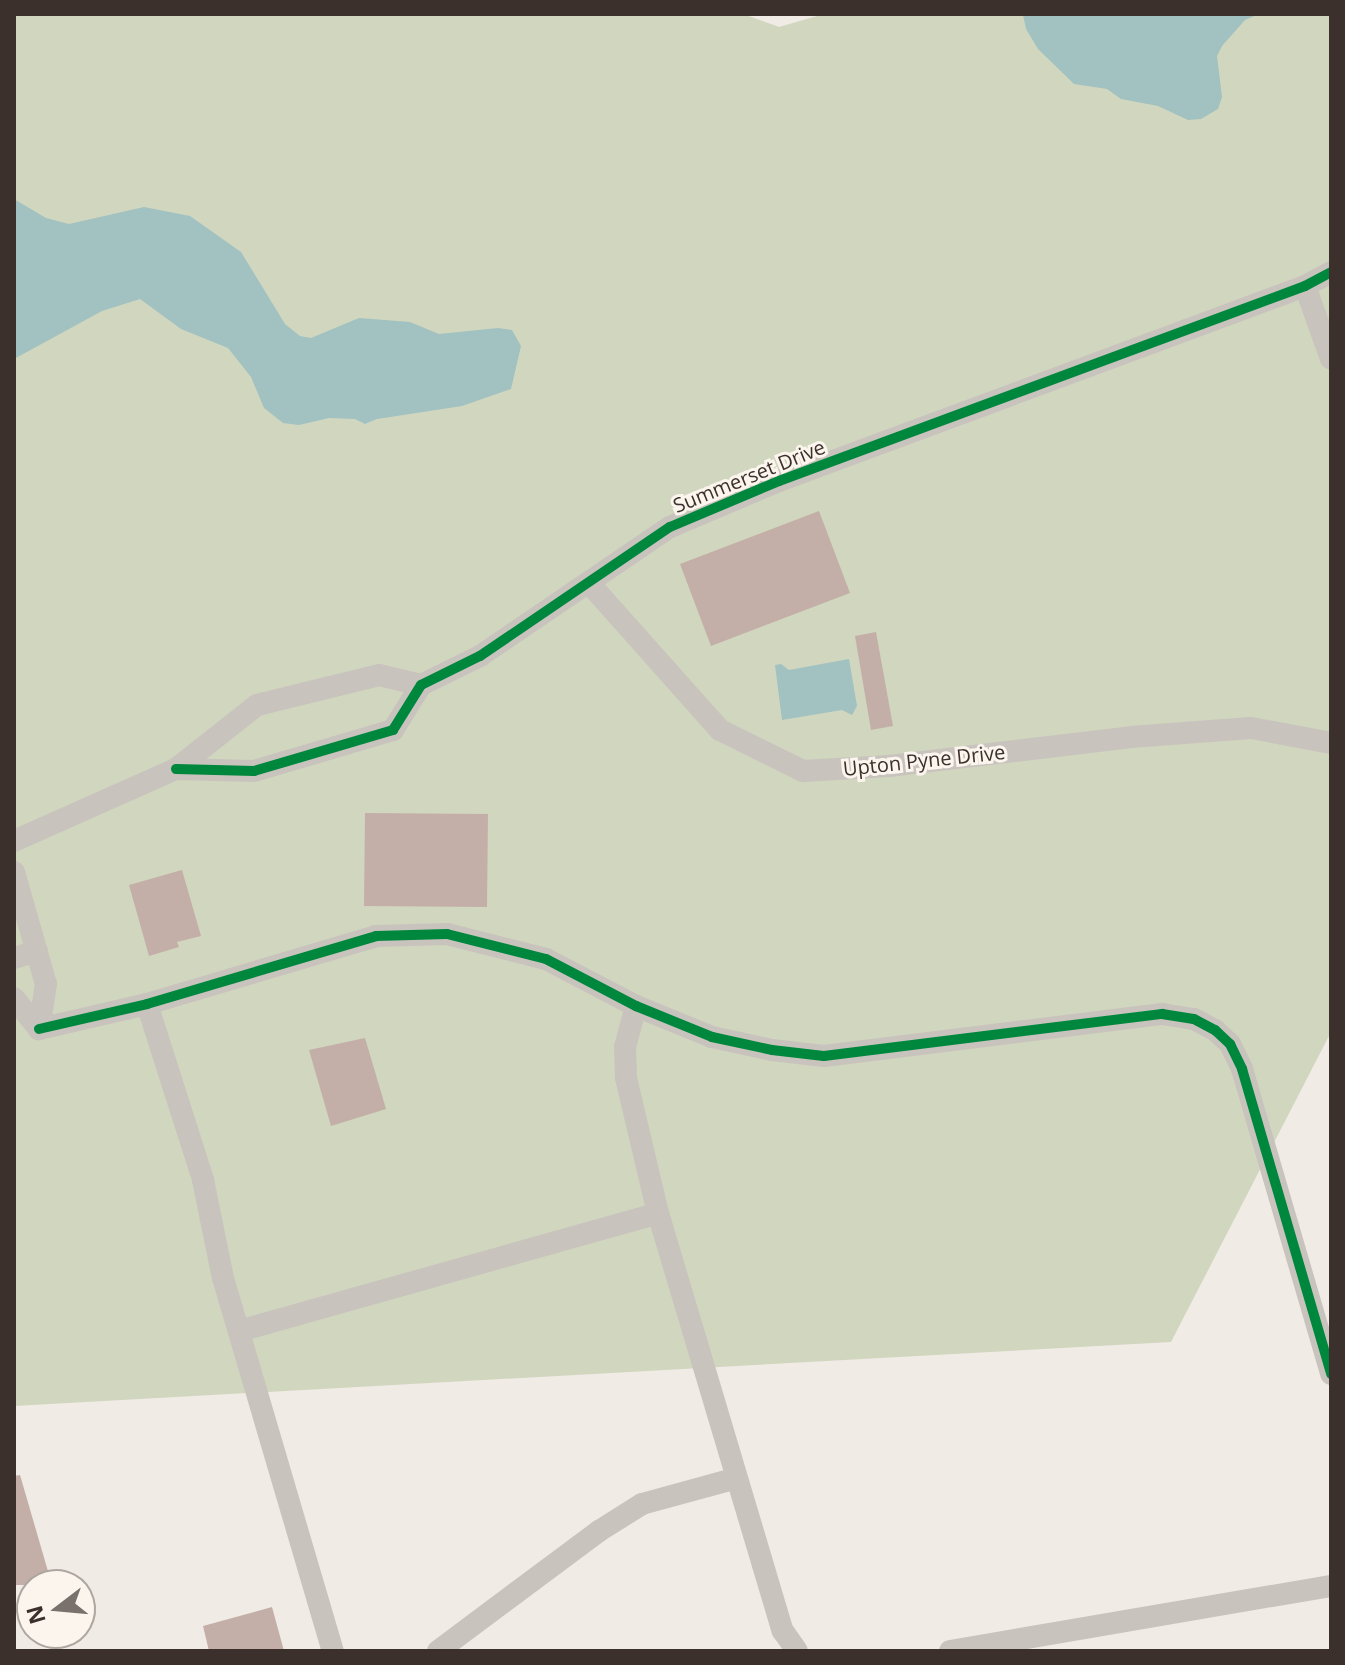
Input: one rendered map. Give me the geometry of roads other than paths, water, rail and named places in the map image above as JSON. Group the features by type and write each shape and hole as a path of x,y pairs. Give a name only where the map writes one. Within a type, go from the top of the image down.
{"street":[{"name":"Summerset Drive","path":"421,685 480,656 670,527 779,481 1305,286 1331,272"},
{"path":"1305,286 1331,359"},
{"name":"Upton Pyne Drive","path":"589,583 720,730 803,771 889,766 1131,737 1251,728 1331,743"},
{"path":"14,841 176,769 257,705 379,675 421,685 393,730 254,771 176,769"},
{"path":"14,872 46,984 39,1029"},
{"path":"39,1029 147,1004 376,936 447,934 546,959 636,1006 712,1037 772,1050 824,1056 1162,1014 1194,1019 1215,1030 1230,1044 1242,1069 1331,1374"},
{"path":"14,958 37,951"},
{"path":"14,998 39,1029"},
{"path":"147,1004 203,1180 223,1278 333,1651"},
{"path":"636,1006 625,1047 626,1078 658,1213 783,1631 797,1651"},
{"path":"239,1331 658,1213"},
{"path":"438,1651 599,1531 642,1504 737,1478"},
{"path":"950,1651 1331,1586"}],"water":[{"path":"1259,14 1245,20 1217,56 1222,97 1218,109 1201,119 1188,120 1158,106 1121,99 1107,89 1074,84 1038,49 1026,29 1023,15"},
{"path":"14,199 46,218 69,224 144,207 190,216 241,252 285,324 300,336 311,338 359,318 410,322 439,334 498,328 512,330 521,346 511,389 462,406 377,419 365,424 355,419 329,418 299,425 283,423 264,408 251,377 228,348 181,329 140,299 102,311 14,359"},
{"path":"849,659 857,706 852,715 842,710 782,720 775,665 781,664 789,670"}]}
